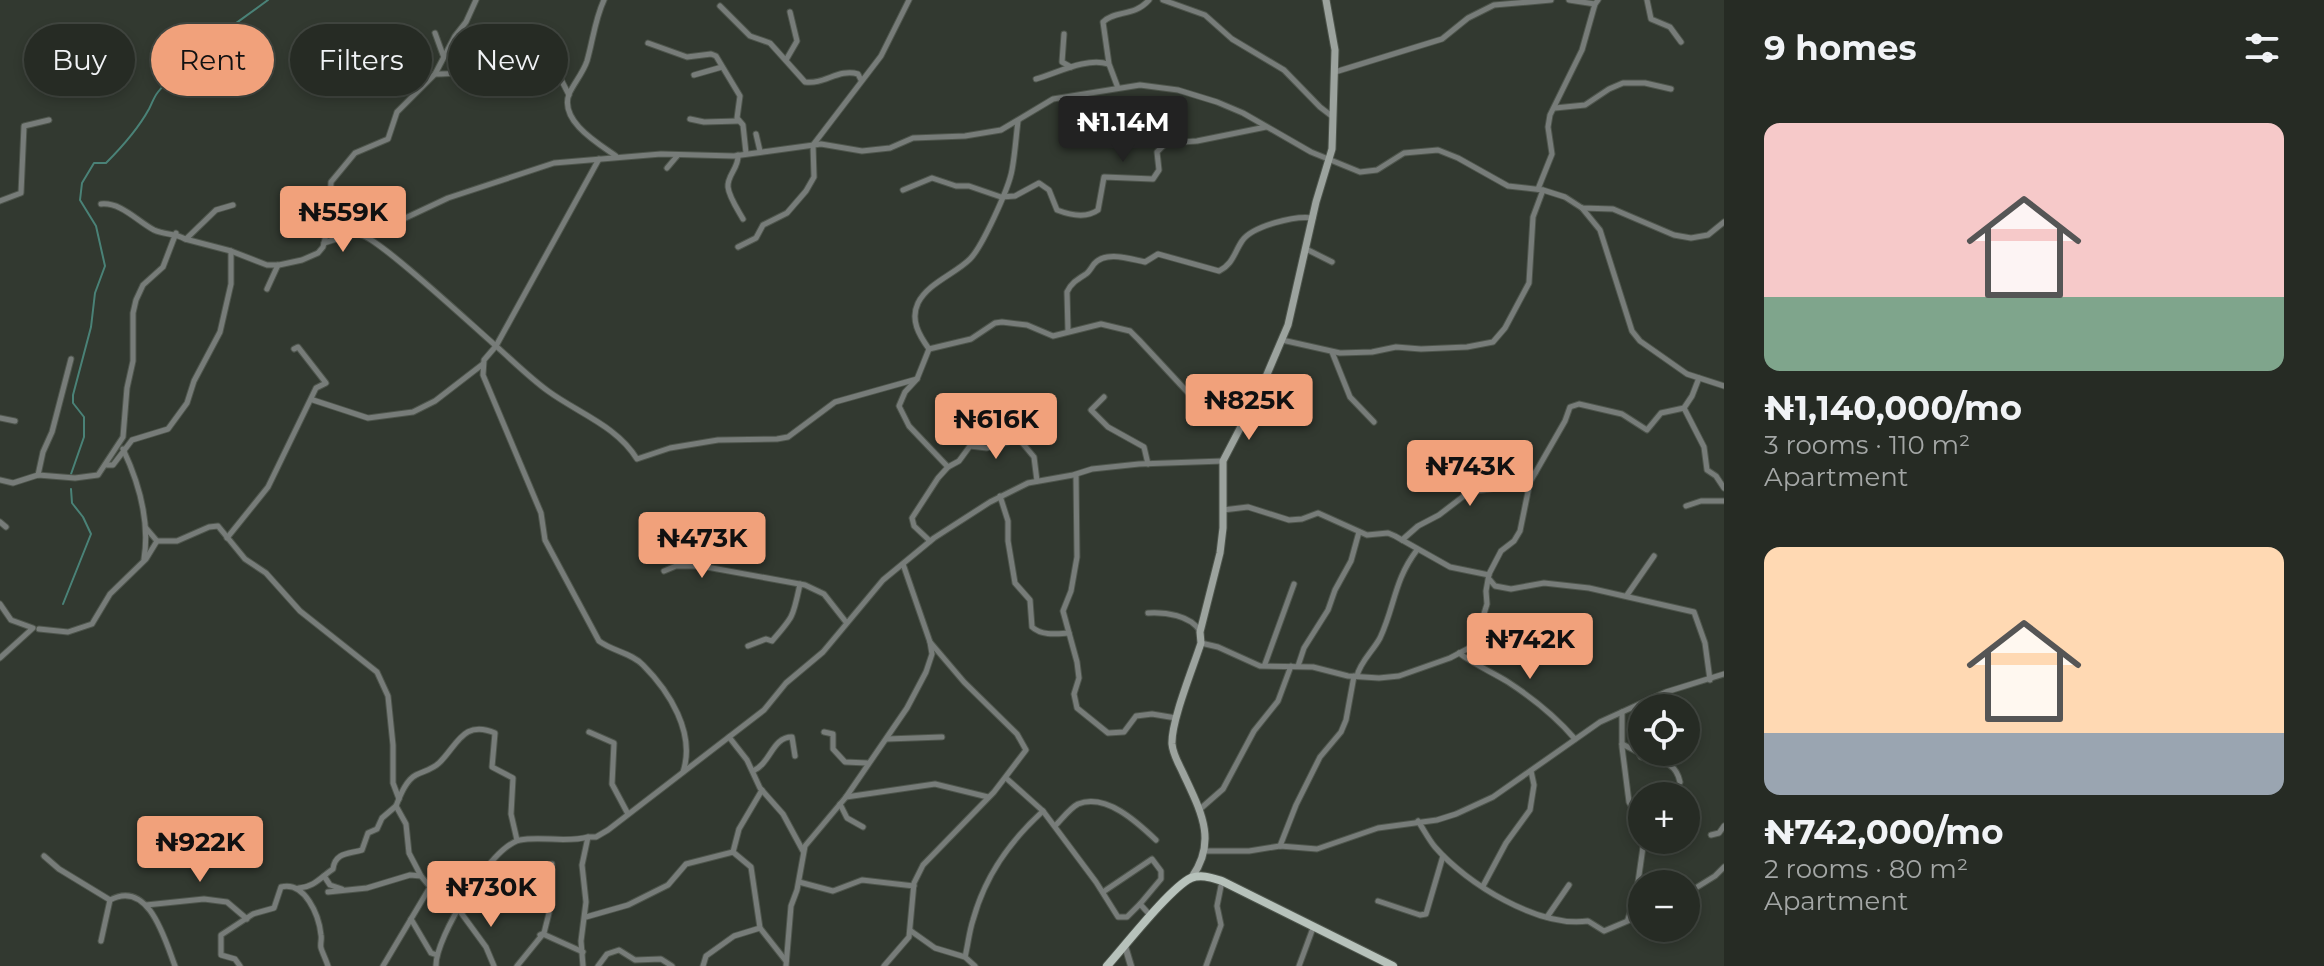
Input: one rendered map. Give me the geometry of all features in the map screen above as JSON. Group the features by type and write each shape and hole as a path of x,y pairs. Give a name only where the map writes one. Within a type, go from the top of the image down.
{"main road":[{"path":"1107,966 1151,916 1192,877 1206,851 1206,836 1198,811 1172,746 1177,718 1201,643 1200,632 1218,563 1223,461 1282,340 1329,160 1335,72 1334,41 1326,0"},
{"path":"1192,877 1208,876 1222,881 1393,966"}],"street":[{"path":"101,204 117,206 155,230 176,233 185,239 231,251 267,265 315,255 324,243 329,223 333,179 355,153 388,139 397,112 435,74 476,0"},
{"path":"569,95 585,67 591,37 604,0"},
{"path":"738,247 756,238 763,225 787,213 806,191 814,175 813,145 885,49 909,0"},
{"path":"1118,88 1109,64 1103,22 1108,17 1134,12 1149,0"},
{"path":"1163,0 1205,15 1232,39 1284,70 1334,117"},
{"path":"1335,72 1442,39 1468,18 1494,5 1551,0"},
{"path":"1282,340 1332,352 1372,352 1396,347 1467,347 1493,342 1505,328 1529,283 1533,217 1552,154 1548,124 1582,50 1596,2 1569,0"},
{"path":"1647,0 1651,19 1670,27 1681,42"},
{"path":"720,6 750,36 770,43 805,82 814,83 851,72 858,74 861,81"},
{"path":"786,60 797,41 790,12"},
{"path":"435,33 443,56"},
{"path":"1064,34 1062,62 1072,67"},
{"path":"1056,40 1062,47"},
{"path":"648,43 687,57 713,54 740,96 737,118 746,153"},
{"path":"435,74 450,75 534,58 550,58 569,95 570,109 582,131 617,156"},
{"path":"1036,79 1072,67 1099,62 1109,64"},
{"path":"694,75 722,67"},
{"path":"1554,108 1585,105 1623,83 1656,84 1671,89"},
{"path":"367,236 448,198 554,163 617,156 738,155 813,145 862,151 890,148 924,136 965,136 1001,130 1053,99 1140,85 1161,87 1195,94 1243,113 1329,160 1360,172 1386,165 1404,153 1438,150 1508,186 1540,189 1565,197 1582,208 1600,230 1632,331 1640,341 1669,363 1724,386"},
{"path":"690,119 740,122 749,119"},
{"path":"929,349 915,323 918,303 936,284 974,254 1011,173 1018,119"},
{"path":"0,201 21,193 24,126 49,120"},
{"path":"903,190 932,178 1001,197 1015,196 1039,183 1049,190 1057,210 1091,214 1098,210 1104,177 1153,179 1159,170 1157,152 1166,143 1267,127"},
{"path":"756,134 760,151"},
{"path":"667,168 678,155"},
{"path":"738,155 739,164 730,178 728,189 743,219"},
{"path":"313,400 368,418 413,412 435,401 483,364 496,346 600,158"},
{"path":"185,239 216,210 233,205"},
{"path":"1582,208 1613,209 1674,235 1691,238 1708,235 1724,222"},
{"path":"1068,331 1069,286 1089,273 1094,263 1100,260 1122,256 1145,262 1158,254 1219,271 1226,267 1251,233 1278,222 1313,218"},
{"path":"329,223 347,221 367,236 547,390 620,438 637,459 670,448 718,440 788,437 835,402 917,379"},
{"path":"324,243 358,232"},
{"path":"143,561 146,528 136,474 121,441 133,361 133,313 143,285 163,267 176,233"},
{"path":"1306,249 1332,262"},
{"path":"106,465 113,465 132,440 168,429 187,403 194,381 220,332 231,284 231,251"},
{"path":"267,289 278,265"},
{"path":"929,349 971,339 995,323 1027,325 1053,336 1101,324 1130,331 1205,411 1242,423"},
{"path":"227,538 268,487 313,400 316,388 326,383 298,347 294,349"},
{"path":"929,349 917,379 905,392 899,406 909,426 948,467"},
{"path":"1332,352 1350,397 1374,422"},
{"path":"38,475 71,359"},
{"path":"483,364 483,375 542,515 545,540 594,633 610,649 642,663 674,704 685,742 683,772"},
{"path":"1201,643 1218,647 1260,666 1298,666 1355,676 1399,676 1459,653 1476,640 1487,604 1486,591 1490,578 1501,551 1514,541 1520,531 1526,497 1535,473 1570,407 1579,404 1622,414 1647,430 1661,413 1684,408 1699,378"},
{"path":"1104,397 1091,410 1108,427 1144,447 1148,464"},
{"path":"1684,408 1704,447 1707,470 1716,476 1724,488"},
{"path":"0,418 15,421"},
{"path":"930,541 914,526 912,518 948,467 959,461 970,446 987,448 1019,439 1034,457 1037,481"},
{"path":"0,480 13,483 38,475 75,478 98,475 121,441"},
{"path":"436,966 437,955 459,910 486,866 517,840 596,837 628,815 764,710 786,683 823,652 883,580 930,541 1000,496 1021,485 1100,468 1223,461"},
{"path":"1402,540 1469,492 1503,487 1518,475 1535,473"},
{"path":"1076,475 1077,557 1071,591 1063,611 1079,678 1074,694 1077,708 1108,733 1124,732 1136,716 1152,714 1177,718"},
{"path":"1000,496 1008,521 1015,583 1030,600 1032,627 1037,632 1069,633"},
{"path":"1686,506 1701,501 1724,500"},
{"path":"1223,510 1248,507 1296,520 1318,513 1359,532 1374,535 1388,533 1458,570 1490,578 1495,586 1511,589 1552,583 1627,595 1694,612 1705,643 1710,680"},
{"path":"146,528 157,541 177,541 218,526 245,559 266,573 300,611 377,672 388,696 393,783 399,799"},
{"path":"1298,666 1304,648 1328,610 1351,561 1359,532"},
{"path":"39,629 68,632 92,624 110,594 143,561 157,541"},
{"path":"1280,846 1320,757 1341,732 1355,676 1379,641 1398,583 1417,550"},
{"path":"1627,595 1654,556"},
{"path":"786,964 791,906 799,882 803,851 886,739 926,672 932,654 903,564"},
{"path":"664,571 676,566 701,566 800,584 824,594 846,622"},
{"path":"748,646 766,639 772,641 788,625 793,618 800,584"},
{"path":"1264,665 1294,584"},
{"path":"0,604 11,620 33,628 0,658"},
{"path":"1148,613 1182,617 1197,625 1200,632"},
{"path":"884,966 911,931 914,886 923,865 989,797 1024,754 1024,745 1017,734 964,682 930,642"},
{"path":"1459,653 1477,667 1505,681 1545,711 1575,739"},
{"path":"1198,811 1218,795 1226,783 1254,731 1278,701 1291,666"},
{"path":"1661,694 1724,674"},
{"path":"1206,851 1249,851 1280,846 1317,849 1378,828 1437,820 1493,797 1553,752 1600,722 1628,709"},
{"path":"1622,712 1628,794"},
{"path":"240,966 235,959 221,955 221,935 253,914 274,908 283,886 306,888 333,869 334,861 340,855 362,850 368,833 377,829 382,818 396,806 413,776 439,763 462,735 470,731 491,730 495,733 492,767 513,778 511,814 517,840"},
{"path":"589,732 614,743 612,784 628,815"},
{"path":"824,732 833,734 833,749 845,762 868,763"},
{"path":"729,737 753,771 762,790 783,814 803,851"},
{"path":"753,771 760,768 777,743 787,737 792,737 795,756"},
{"path":"886,739 942,737"},
{"path":"1622,744 1628,747"},
{"path":"1671,766 1680,782"},
{"path":"1483,886 1506,843 1530,810 1534,785 1531,771"},
{"path":"1006,778 1043,811 1118,917 1122,919 1140,904 1161,879 1161,871 1152,859 1103,892"},
{"path":"846,797 935,784 989,797"},
{"path":"733,852 739,829 762,790"},
{"path":"1055,826 1077,804 1097,800 1156,840"},
{"path":"840,804 847,818 863,827"},
{"path":"396,806 406,824 409,853 430,887"},
{"path":"965,957 980,901 998,860 1043,811"},
{"path":"1418,821 1443,856 1526,913 1571,923 1588,921 1604,931 1628,920"},
{"path":"1711,835 1719,833 1724,826"},
{"path":"583,966 581,941 586,917 582,865 588,837"},
{"path":"586,917 628,905 668,885 686,864 733,852"},
{"path":"733,852 751,867 760,928 786,964"},
{"path":"44,856 59,869 110,900"},
{"path":"1378,901 1420,915 1426,914 1443,856"},
{"path":"517,966 539,935 544,933 549,913 552,864"},
{"path":"383,966 439,877 460,867 486,866"},
{"path":"1700,885 1724,867"},
{"path":"1718,873 1724,880"},
{"path":"328,892 367,888 410,875 421,876"},
{"path":"324,876 330,885 343,889"},
{"path":"799,882 833,891 862,880 914,886"},
{"path":"1206,966 1221,925 1217,906 1222,881"},
{"path":"1547,917 1569,885"},
{"path":"299,888 316,917 321,948 328,966"},
{"path":"110,900 124,895 146,905 204,899 227,902 248,919"},
{"path":"101,941 110,900"},
{"path":"1140,904 1151,916"},
{"path":"146,905 157,921 175,966"},
{"path":"459,910 483,942 494,966"},
{"path":"411,919 431,953 437,955"},
{"path":"703,966 706,956 734,936 760,928"},
{"path":"1299,966 1313,928"},
{"path":"911,931 935,948 965,957 975,966"},
{"path":"539,935 583,952"},
{"path":"1125,946 1131,966"},
{"path":"598,966 607,954 619,950 635,960 661,959 672,966"}],"waterway":[{"path":"70,477 84,437 84,417 73,403 73,395 91,327 95,293 105,266 96,226 80,200 82,183 94,163 106,163 124,144 158,92 182,66 268,0"},
{"path":"63,604 91,534 72,503 71,489"}]}
